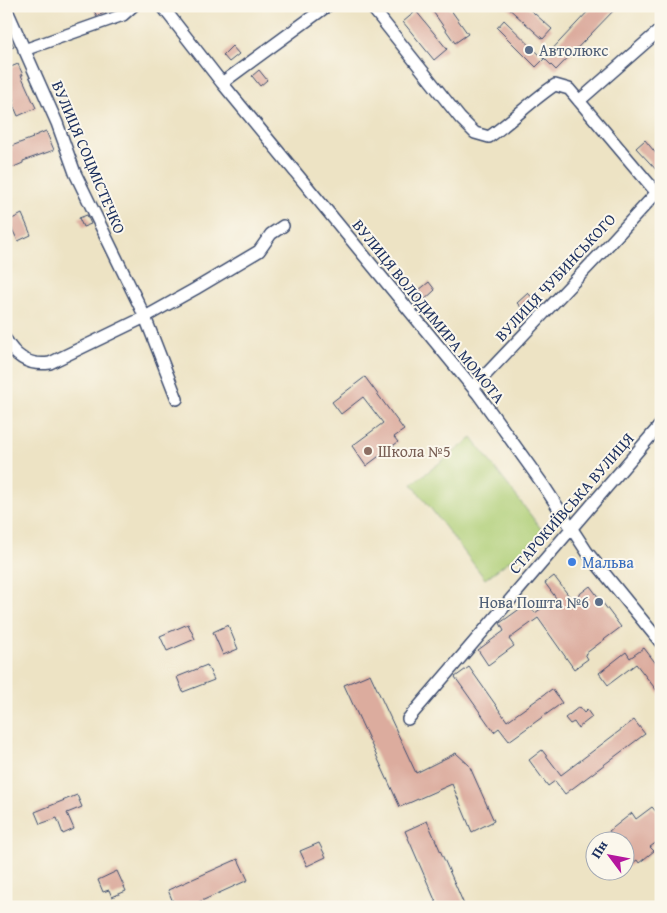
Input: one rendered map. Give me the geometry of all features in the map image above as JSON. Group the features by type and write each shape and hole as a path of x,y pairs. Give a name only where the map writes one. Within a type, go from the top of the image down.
{"street":[{"path":"24,50 123,16 133,6"},
{"name":"ВУЛИЦЯ ВОЛОДИМИРА МОМОТА","path":"162,6 222,83 472,388 544,486 588,552 661,643"},
{"path":"222,83 327,6"},
{"path":"371,6 460,118 475,133 489,137 541,94 555,85 569,89 659,193"},
{"name":"ВУЛИЦЯ СОЦМІСТЕЧКО","path":"6,8 56,123 75,173 145,317 177,399"},
{"path":"579,101 661,29"},
{"name":"ВУЛИЦЯ ЧУБИНСЬКОГО","path":"472,388 659,193"},
{"path":"6,340 17,355 28,362 39,365 50,363 145,317 259,251 272,234 282,226"},
{"name":"СТАРОКИЇВСЬКА ВУЛИЦЯ","path":"408,719 661,424"}],"green space":[{"path":"472,438 545,534 485,579 412,484"}],"building":[{"path":"101,6 120,6 97,16 94,11"},
{"path":"429,6 448,6 468,34 455,43"},
{"path":"506,6 526,6 552,29 543,39"},
{"path":"593,6 618,6 556,70 544,58"},
{"path":"416,11 447,49 434,60 403,22"},
{"path":"504,20 544,59 536,67 497,28"},
{"path":"6,29 14,47 6,50"},
{"path":"232,46 239,54 229,62 223,55"},
{"path":"18,64 36,108 18,116 6,83 6,69"},
{"path":"259,70 267,80 260,86 252,76"},
{"path":"46,131 54,150 23,161 23,163 9,169 6,162 6,148"},
{"path":"645,140 658,156 661,153 661,175 636,148"},
{"path":"22,214 31,235 18,241 8,221"},
{"path":"87,215 91,224 83,227 79,218"},
{"path":"429,282 435,290 421,303 414,294"},
{"path":"528,293 538,304 527,314 517,303"},
{"path":"365,377 404,430 394,437 398,442 366,466 352,446 383,423 363,397 341,414 332,402"},
{"path":"554,576 572,600 590,586 621,627 585,654 588,659 574,669 538,618 509,639 514,646 488,665 478,650 504,631 500,623 528,603 535,613 556,598 545,583"},
{"path":"188,624 195,639 167,651 160,636"},
{"path":"228,625 238,649 223,655 213,632"},
{"path":"644,648 661,670 661,696 636,664 608,685 599,673 626,652 630,658"},
{"path":"207,665 214,680 183,692 177,677"},
{"path":"469,667 507,721 552,689 562,703 509,741 499,728 494,732 455,677"},
{"path":"370,674 416,773 456,753 469,765 494,821 472,832 452,784 400,807 344,685"},
{"path":"579,707 584,713 587,710 592,717 578,728 574,722 570,724 565,718"},
{"path":"634,720 645,734 565,794 555,781 548,786 529,760 542,750 561,775"},
{"path":"77,795 82,807 67,813 74,829 63,834 57,818 40,824 35,812"},
{"path":"652,807 659,815 656,817 661,823 661,839 650,847 654,851 639,863 637,860 634,862 634,830 610,830 632,813 636,819"},
{"path":"427,821 465,907 438,907 405,831"},
{"path":"319,843 326,857 307,866 300,851"},
{"path":"238,859 248,880 197,903 199,907 175,907 168,890"},
{"path":"117,871 126,891 112,897 109,890 103,892 98,880"}],"place":[{"name":"Автолюкс","path":"529,50"},
{"name":"Школа №5","path":"368,451"},
{"name":"Мальва","path":"572,562"},
{"name":"Нова Пошта №6","path":"599,602"}]}
